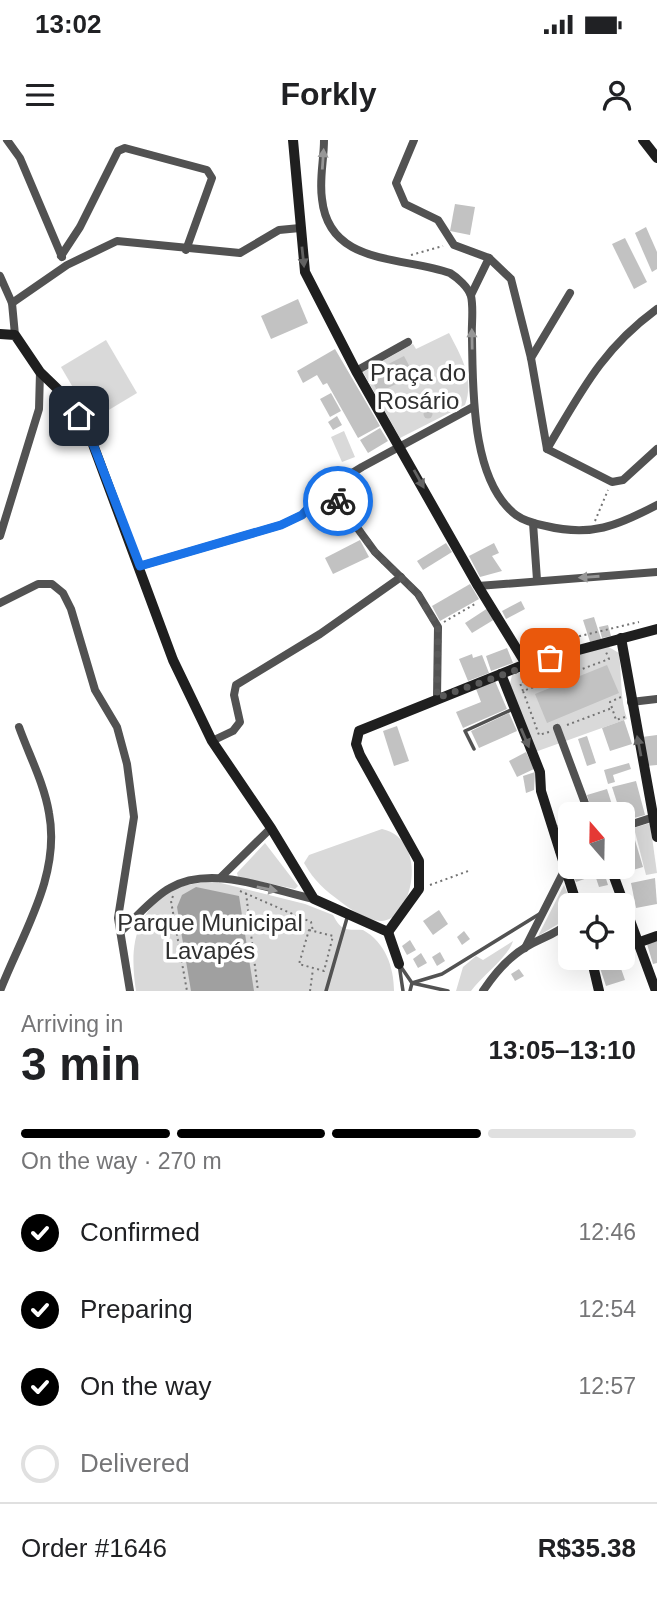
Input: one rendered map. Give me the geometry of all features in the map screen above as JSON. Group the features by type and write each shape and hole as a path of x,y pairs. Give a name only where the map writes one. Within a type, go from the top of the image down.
{"street":[{"path":"7,140 20,158 67,265"},
{"path":"293,140 305,272 356,371 401,446 478,586 526,664"},
{"path":"324,140 321,196 328,227 352,247 391,261 450,273 458,278 471,295"},
{"path":"414,140 396,183 405,204 438,220 454,246 489,258 511,279 531,358 547,449"},
{"path":"643,140 657,158"},
{"path":"61,256 80,227 118,151 125,148 207,170 212,178 186,250"},
{"path":"12,303 67,265 117,241 186,250 240,253 279,230 300,228"},
{"path":"489,258 471,295 473,407 486,470 498,493 516,515 534,523 590,531 611,528 657,505"},
{"path":"0,276 12,303 15,335 40,372 69,401 88,431 173,660 212,741 271,828 314,899"},
{"path":"531,358 570,293"},
{"path":"547,449 597,367 626,332 657,309"},
{"path":"0,334 15,335"},
{"path":"356,371 408,342"},
{"path":"0,536 39,409 40,372"},
{"path":"140,566 281,525 302,515 328,488 473,407"},
{"path":"547,449 612,482 623,480 657,449"},
{"path":"328,488 375,552 418,594 438,627 437,698"},
{"path":"534,523 537,580"},
{"path":"478,586 657,572"},
{"path":"212,741 233,731 240,722 234,695 236,685 320,634 401,577"},
{"path":"0,603 38,584 52,584 63,593 71,609 95,690 117,727 127,764 134,817 118,918 130,991"},
{"path":"388,932 419,889 419,861 356,744 359,731 526,664 657,629"},
{"path":"621,638 626,699 655,816 657,837"},
{"path":"501,674 540,772 541,792 558,832"},
{"path":"626,699 657,699"},
{"path":"0,991 39,899 51,847 47,802 19,727"},
{"path":"557,729 584,802"},
{"path":"635,823 655,816"},
{"path":"220,878 271,828"},
{"path":"121,932 169,888 191,879 220,878 314,899 388,932 399,964"},
{"path":"524,948 561,879"},
{"path":"615,879 656,991"},
{"path":"483,991 493,976 524,948 558,929"},
{"path":"640,942 657,936"},
{"path":"594,970 599,991"},
{"path":"492,991 493,976"}],"lane":[{"path":"474,749 466,732 513,709"},
{"path":"412,983 442,974 545,911"},
{"path":"326,991 348,916"},
{"path":"399,964 412,983 448,991"},
{"path":"399,964 403,991"},
{"path":"410,991 412,983"}],"path":[{"path":"391,261 437,247 454,246"},
{"path":"590,531 612,482"},
{"path":"438,626 485,598"},
{"path":"563,640 644,621"},
{"path":"523,691 609,659 605,650"},
{"path":"581,659 520,683 539,735 612,708"},
{"path":"626,699 610,702 616,720 626,716"},
{"path":"419,889 471,870"},
{"path":"234,889 311,922 313,931"},
{"path":"246,892 258,991"},
{"path":"174,895 171,901 187,991"},
{"path":"309,930 333,936 324,971 313,968 299,964 309,930"},
{"path":"310,991 313,968"}],"green space":[{"name":"Praça do Rosário","path":"449,333 462,359 467,377 468,395 465,405 400,438 363,372 413,344 416,349"},
{"path":"106,340 137,393 92,420 61,367"},
{"path":"344,431 355,457 342,462 331,437"},
{"path":"607,646 619,653 622,696 627,719 535,752 510,684 512,675"},
{"path":"650,823 657,873 646,875 635,828"},
{"path":"382,829 397,836 407,848 411,863 411,880 408,896 401,909 391,918 380,921 359,914 335,898 316,880 304,863 309,855"},
{"path":"265,843 298,886 295,889 238,877 237,873"},
{"name":"Parque Municipal Lavapés","path":"213,881 305,904 333,915 339,925 346,929 363,930 377,941 387,956 394,991 136,991 134,948 141,923 148,911 171,891"},
{"path":"558,897 558,924 538,936"},
{"path":"513,941 506,953 471,991 456,991 463,967 476,956 483,960"}],"shaded area":[{"path":"196,887 239,896 254,991 191,991 177,907 182,895"}],"building":[{"path":"455,204 475,207 470,235 450,231"},
{"path":"646,227 657,252 657,269 652,272 635,233"},
{"path":"625,238 647,282 634,289 612,244"},
{"path":"298,299 308,323 271,339 261,316"},
{"path":"335,349 380,426 358,438 327,383 323,385 317,375 303,383 297,371"},
{"path":"404,356 414,375 378,393 369,374"},
{"path":"331,393 341,411 330,417 320,399"},
{"path":"428,410 432,414 428,418 424,414"},
{"path":"337,416 342,425 333,430 328,422"},
{"path":"380,428 388,441 368,453 360,440"},
{"path":"360,540 369,557 333,574 325,558"},
{"path":"446,543 452,552 423,570 417,561"},
{"path":"494,543 499,553 492,556 502,571 480,577 469,556"},
{"path":"470,584 479,599 440,621 432,606"},
{"path":"521,601 525,609 506,619 502,611"},
{"path":"488,608 495,619 472,633 465,623"},
{"path":"594,617 601,639 590,642 583,620"},
{"path":"608,625 611,636 602,638 599,627"},
{"path":"553,635 559,652 545,656 540,640"},
{"path":"507,648 513,663 491,671 486,656"},
{"path":"472,654 473,658 482,655 489,673 468,681 459,659"},
{"path":"607,665 619,693 547,723 535,694"},
{"path":"495,681 507,709 463,728 456,712 481,702 476,689"},
{"path":"509,713 517,731 479,748 471,731"},
{"path":"624,720 632,744 610,751 602,728"},
{"path":"397,726 409,761 394,766 383,731"},
{"path":"657,735 657,765 646,766 642,737"},
{"path":"587,736 596,763 587,766 578,739"},
{"path":"526,752 534,769 517,777 509,761"},
{"path":"629,763 631,769 613,775 615,782 608,784 604,770"},
{"path":"535,772 534,790 526,793 523,776"},
{"path":"636,781 645,815 635,818 635,802 617,802 612,787"},
{"path":"607,789 611,802 589,802 587,795"},
{"path":"635,840 643,867 635,869"},
{"path":"655,878 657,904 636,908 631,883"},
{"path":"596,879 606,879 608,885 599,887"},
{"path":"439,910 448,924 433,935 423,921"},
{"path":"464,931 470,939 462,945 457,937"},
{"path":"410,940 416,950 407,955 402,946"},
{"path":"657,941 657,963 653,964 647,944"},
{"path":"440,952 445,961 437,966 432,957"},
{"path":"421,953 427,963 418,968 413,959"},
{"path":"519,969 524,976 515,981 511,974"},
{"path":"601,970 622,970 625,980 606,986"}],"way so far":[{"path":"338,501 375,552 418,594 438,627 437,698 526,664 550,658"}],"route":[{"path":"79,416 88,431 140,566 281,525 302,515 328,488 338,501"}]}
